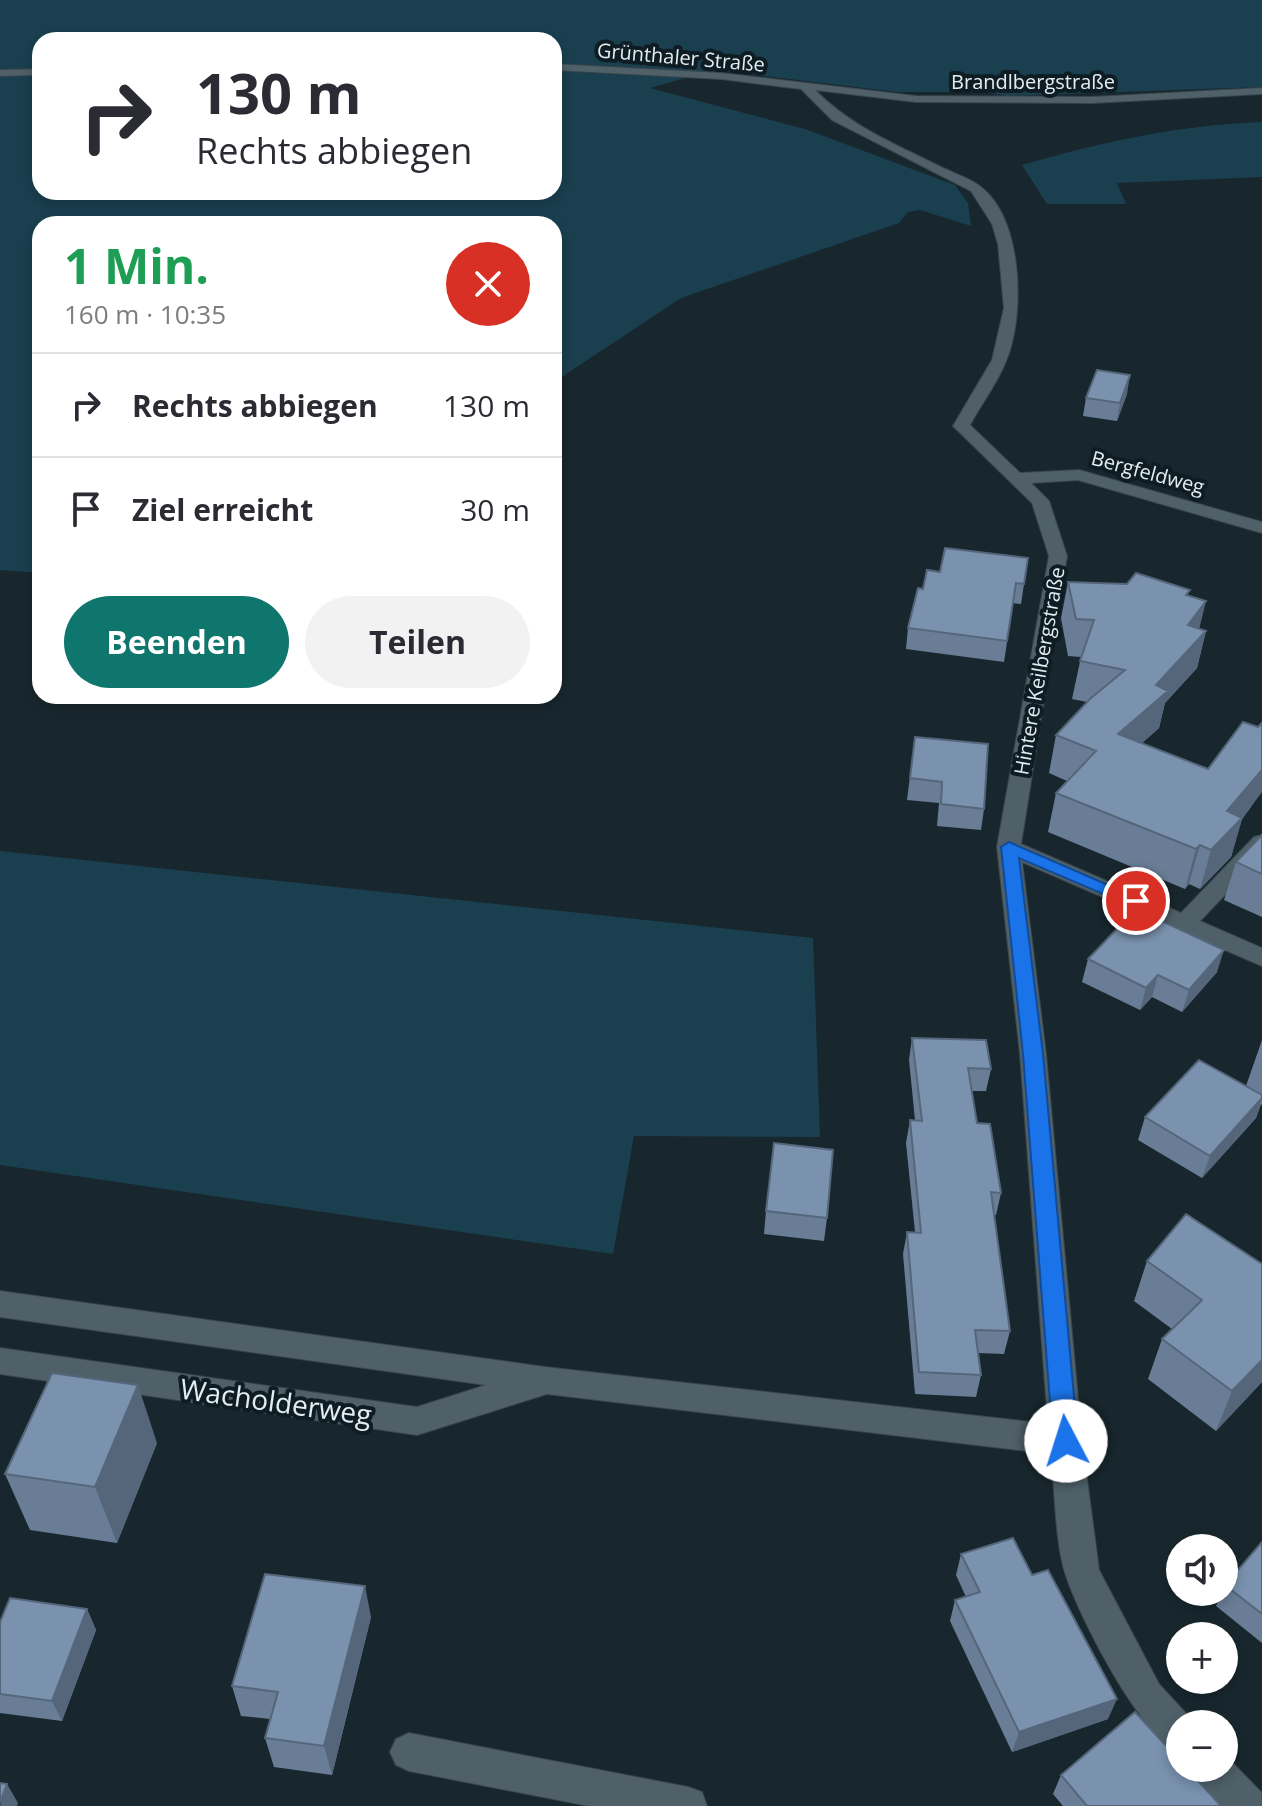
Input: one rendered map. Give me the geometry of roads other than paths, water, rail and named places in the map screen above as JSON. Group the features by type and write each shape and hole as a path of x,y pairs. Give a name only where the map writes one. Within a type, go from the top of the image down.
{"street":[{"name":"Grünthaler Straße","path":"562,67 721,76 805,87"},
{"path":"0,73 32,72"},
{"name":"Brandlbergstraße","path":"805,87 967,101 1092,100 1262,91"},
{"name":"Hintere Keilbergstraße","path":"805,87 836,118 958,177 988,203 998,226 1014,287 1002,352 961,426 1040,501 1058,556 1009,847 1033,1054 1066,1441 1082,1573 1146,1697 1166,1719"},
{"name":"Bergfeldweg","path":"1019,478 1079,475 1262,528"},
{"path":"1186,922 1262,842"},
{"path":"1009,847 1186,922 1262,958"},
{"name":"Wacholderweg","path":"0,1304 547,1380 1066,1441"},
{"name":"Wacholderweg","path":"0,1361 417,1421 547,1380"},
{"path":"409,1752 688,1806"},
{"path":"1224,1782 1247,1806"}]}
